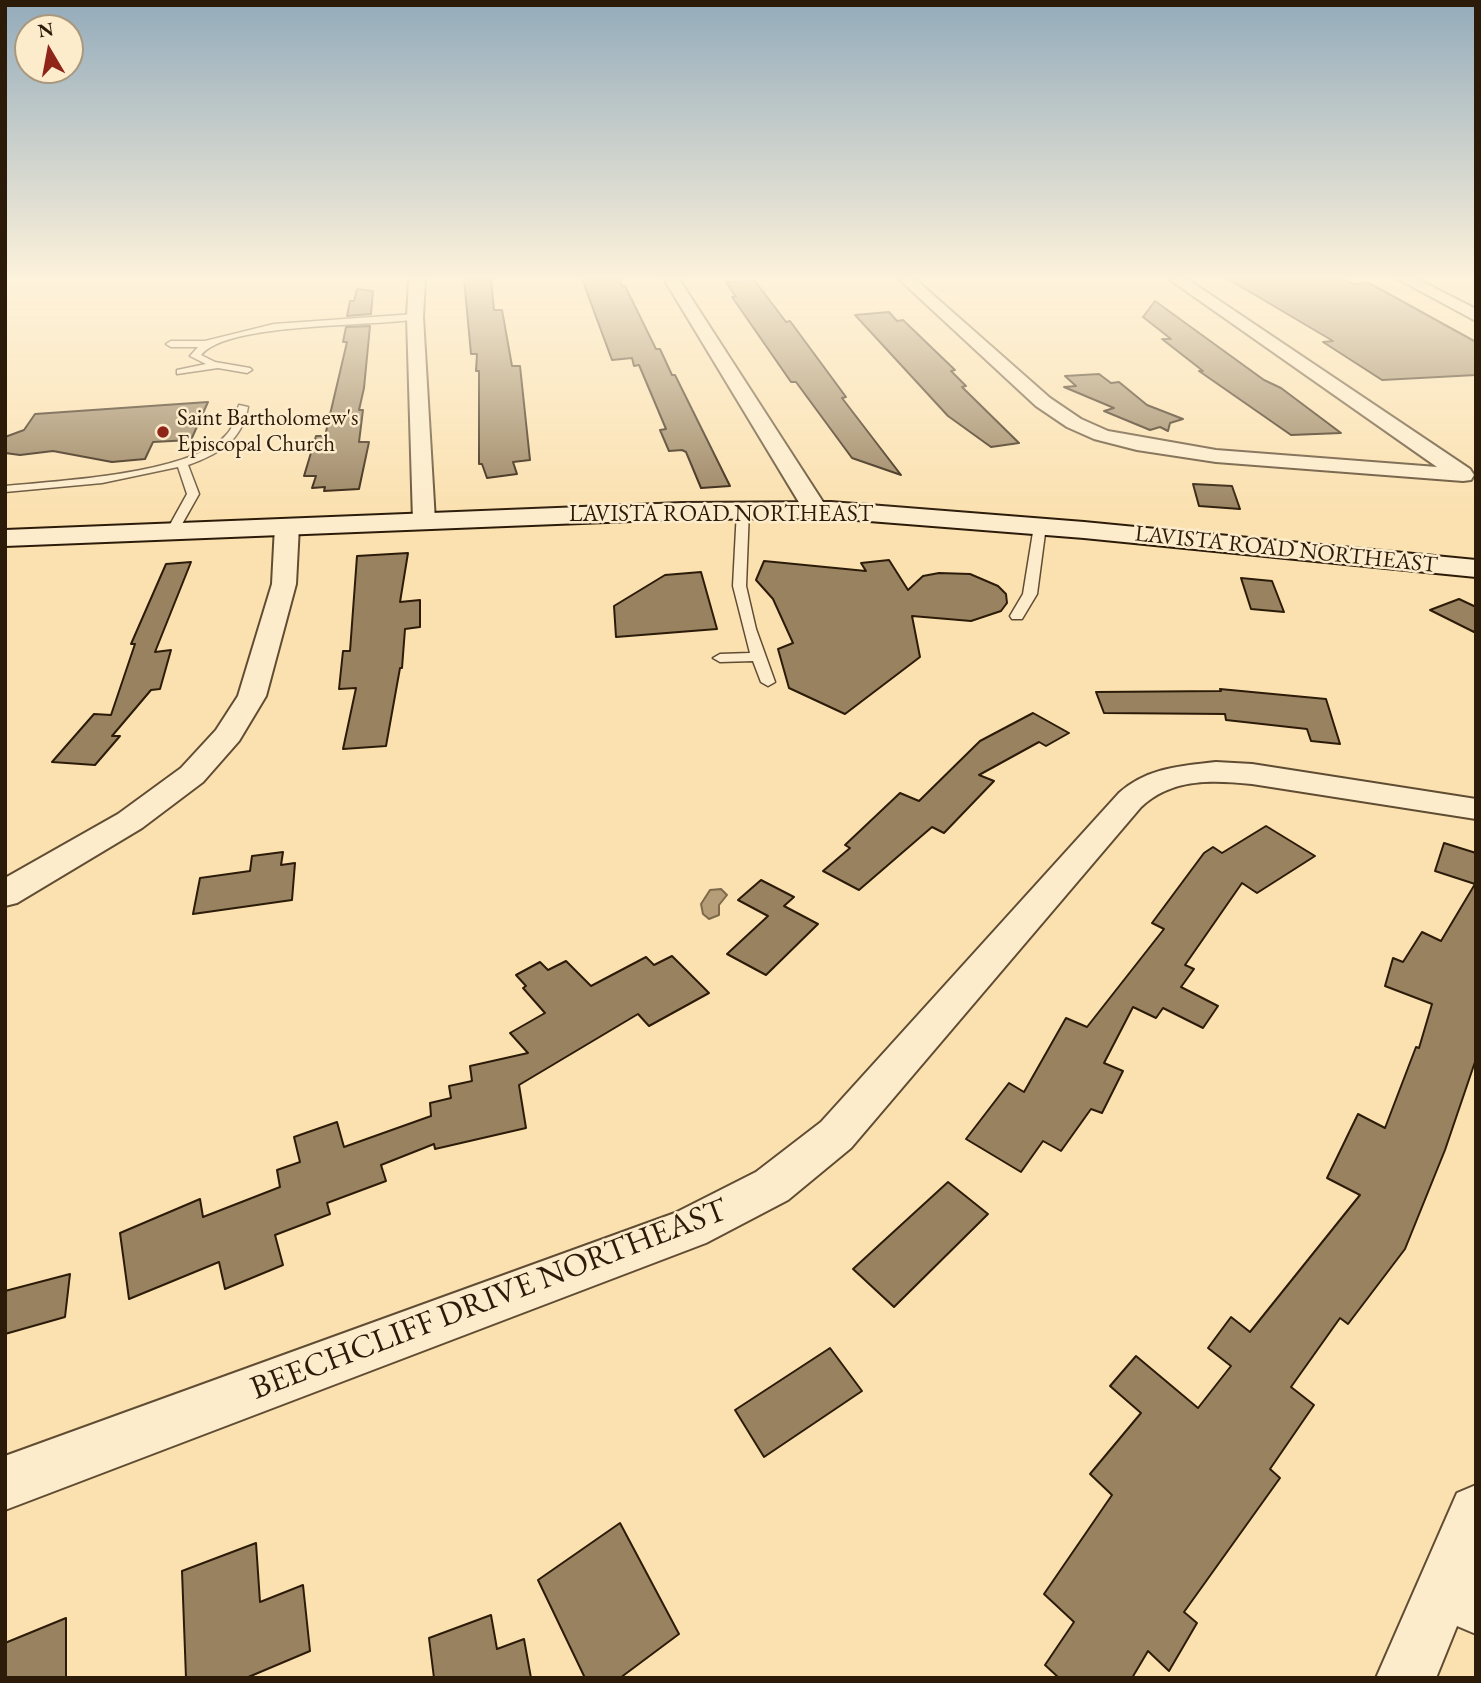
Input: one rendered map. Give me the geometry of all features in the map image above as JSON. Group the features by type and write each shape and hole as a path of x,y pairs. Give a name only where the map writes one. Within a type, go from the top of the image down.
{"main road":[{"name":"LAVISTA ROAD NORTHEAST","path":"5,538 814,509 1040,526 1476,569"}],"street":[{"path":"417,358 424,521"},
{"path":"719,358 814,509"},
{"path":"994,358 1044,402 1074,423 1101,435 1137,444 1216,456 1470,480"},
{"path":"1290,358 1470,480"},
{"path":"5,894 130,821 192,775 228,735 252,696 284,584 287,526"},
{"name":"BEECHCLIFF DRIVE NORTHEAST","path":"5,1483 690,1228 772,1186 836,1135 1130,800 1153,783 1179,774 1234,772 1476,809"},
{"path":"1406,1678 1461,1594 1476,1512"}],"lane":[{"path":"169,364 196,358"},
{"path":"199,358 247,370"},
{"path":"180,372 220,365"},
{"path":"5,489 102,480 182,463 210,454 240,426 243,407"},
{"path":"173,530 193,494 182,463"},
{"path":"743,510 743,553 738,579 758,657 768,682"},
{"path":"1017,616 1030,594 1040,526"},
{"path":"720,658 758,657"}],"shaded area":[{"path":"721,889 727,895 719,905 719,915 709,919 703,914 701,904 710,890"}],"building":[{"path":"343,358 367,358 359,410 363,410 359,442 369,442 359,489 324,491 325,487 312,488 316,476 304,476 316,436 325,436"},
{"path":"477,358 510,358 512,366 520,366 530,460 513,462 517,474 487,478 482,464 479,464 479,371 476,371"},
{"path":"611,358 664,358 730,486 701,488 686,452 669,451 660,430 666,429 639,365 634,366 632,358 612,360"},
{"path":"774,358 817,358 846,397 842,398 901,475 852,458 796,382 791,382"},
{"path":"894,358 942,358 966,386 962,387 1019,443 991,447 948,416"},
{"path":"1186,358 1233,358 1264,380 1281,388 1341,433 1291,435 1199,371 1203,371"},
{"path":"1347,358 1476,358 1476,375 1382,380"},
{"path":"1099,374 1111,383 1119,382 1147,405 1183,419 1170,423 1168,431 1160,427 1150,430 1104,411 1114,408 1064,387 1076,386 1065,376"},
{"name":"Saint Bartholomew's Episcopal Church","path":"208,402 191,440 153,442 145,459 112,462 53,451 20,455 5,453 5,437 24,430 35,414"},
{"path":"1193,484 1232,486 1240,509 1199,506"},
{"path":"408,553 400,602 420,600 420,627 405,629 402,668 386,746 343,749 356,688 339,689 343,651 350,651 357,556"},
{"path":"889,560 908,590 923,576 939,573 970,574 998,586 1006,594 1007,603 1001,611 971,621 912,616 920,657 845,714 789,688 778,649 793,643 773,599 756,580 764,561 866,571 861,563"},
{"path":"191,562 155,652 171,650 160,689 151,690 112,736 120,736 95,765 52,762 94,714 111,715 135,644 131,644 166,564"},
{"path":"701,572 717,629 616,637 614,606 665,575"},
{"path":"1241,578 1272,581 1284,612 1251,609"},
{"path":"1459,599 1476,607 1476,633 1430,610"},
{"path":"1220,689 1326,699 1340,744 1311,741 1307,729 1226,720 1225,714 1104,713 1096,692 1221,691"},
{"path":"1033,713 1069,733 1046,746 1039,742 979,775 994,781 944,833 932,827 859,890 823,871 850,848 845,845 900,793 919,801 980,741"},
{"path":"1266,826 1315,856 1257,893 1242,883 1185,965 1194,969 1181,987 1218,1006 1203,1028 1163,1008 1156,1018 1133,1007 1104,1063 1123,1071 1102,1113 1091,1109 1061,1151 1043,1141 1021,1172 966,1139 1009,1083 1024,1092 1066,1018 1087,1027 1164,929 1152,923 1204,853 1213,847 1222,853"},
{"path":"1444,843 1476,853 1476,1059 1445,1150 1405,1249 1348,1324 1340,1318 1291,1387 1314,1405 1270,1469 1280,1478 1184,1612 1197,1623 1169,1671 1148,1651 1132,1678 1059,1678 1045,1665 1074,1622 1044,1594 1112,1495 1090,1474 1141,1413 1110,1386 1136,1356 1198,1408 1231,1366 1208,1348 1231,1317 1250,1332 1360,1195 1327,1178 1358,1114 1385,1128 1416,1047 1419,1048 1432,1004 1385,986 1393,958 1403,962 1422,932 1441,941 1475,884 1435,871"},
{"path":"283,852 281,865 295,863 292,900 193,914 200,878 250,871 252,856"},
{"path":"761,880 794,897 784,906 818,924 766,975 727,954 768,916 738,900"},
{"path":"672,956 709,993 649,1026 638,1014 519,1085 526,1128 435,1149 434,1144 381,1165 386,1181 327,1203 330,1214 275,1235 283,1265 225,1289 219,1262 129,1299 120,1233 200,1199 203,1217 280,1187 277,1170 300,1162 294,1137 337,1122 344,1147 431,1116 430,1103 451,1098 449,1086 472,1081 470,1066 528,1053 510,1033 545,1013 523,988 526,986 516,975 540,962 548,970 566,961 591,986 646,957 654,965"},
{"path":"948,1182 988,1214 894,1307 853,1269"},
{"path":"70,1274 65,1317 5,1334 5,1291"},
{"path":"830,1348 862,1391 764,1457 735,1410"},
{"path":"620,1523 679,1634 620,1678 585,1678 538,1580"},
{"path":"256,1543 260,1602 303,1585 310,1651 246,1678 186,1678 182,1571"},
{"path":"491,1615 497,1649 524,1639 531,1678 434,1678 429,1638"},
{"path":"66,1618 66,1678 5,1678 5,1643"}],"place":[{"name":"Saint Bartholomew's Episcopal Church","path":"163,432"}]}
